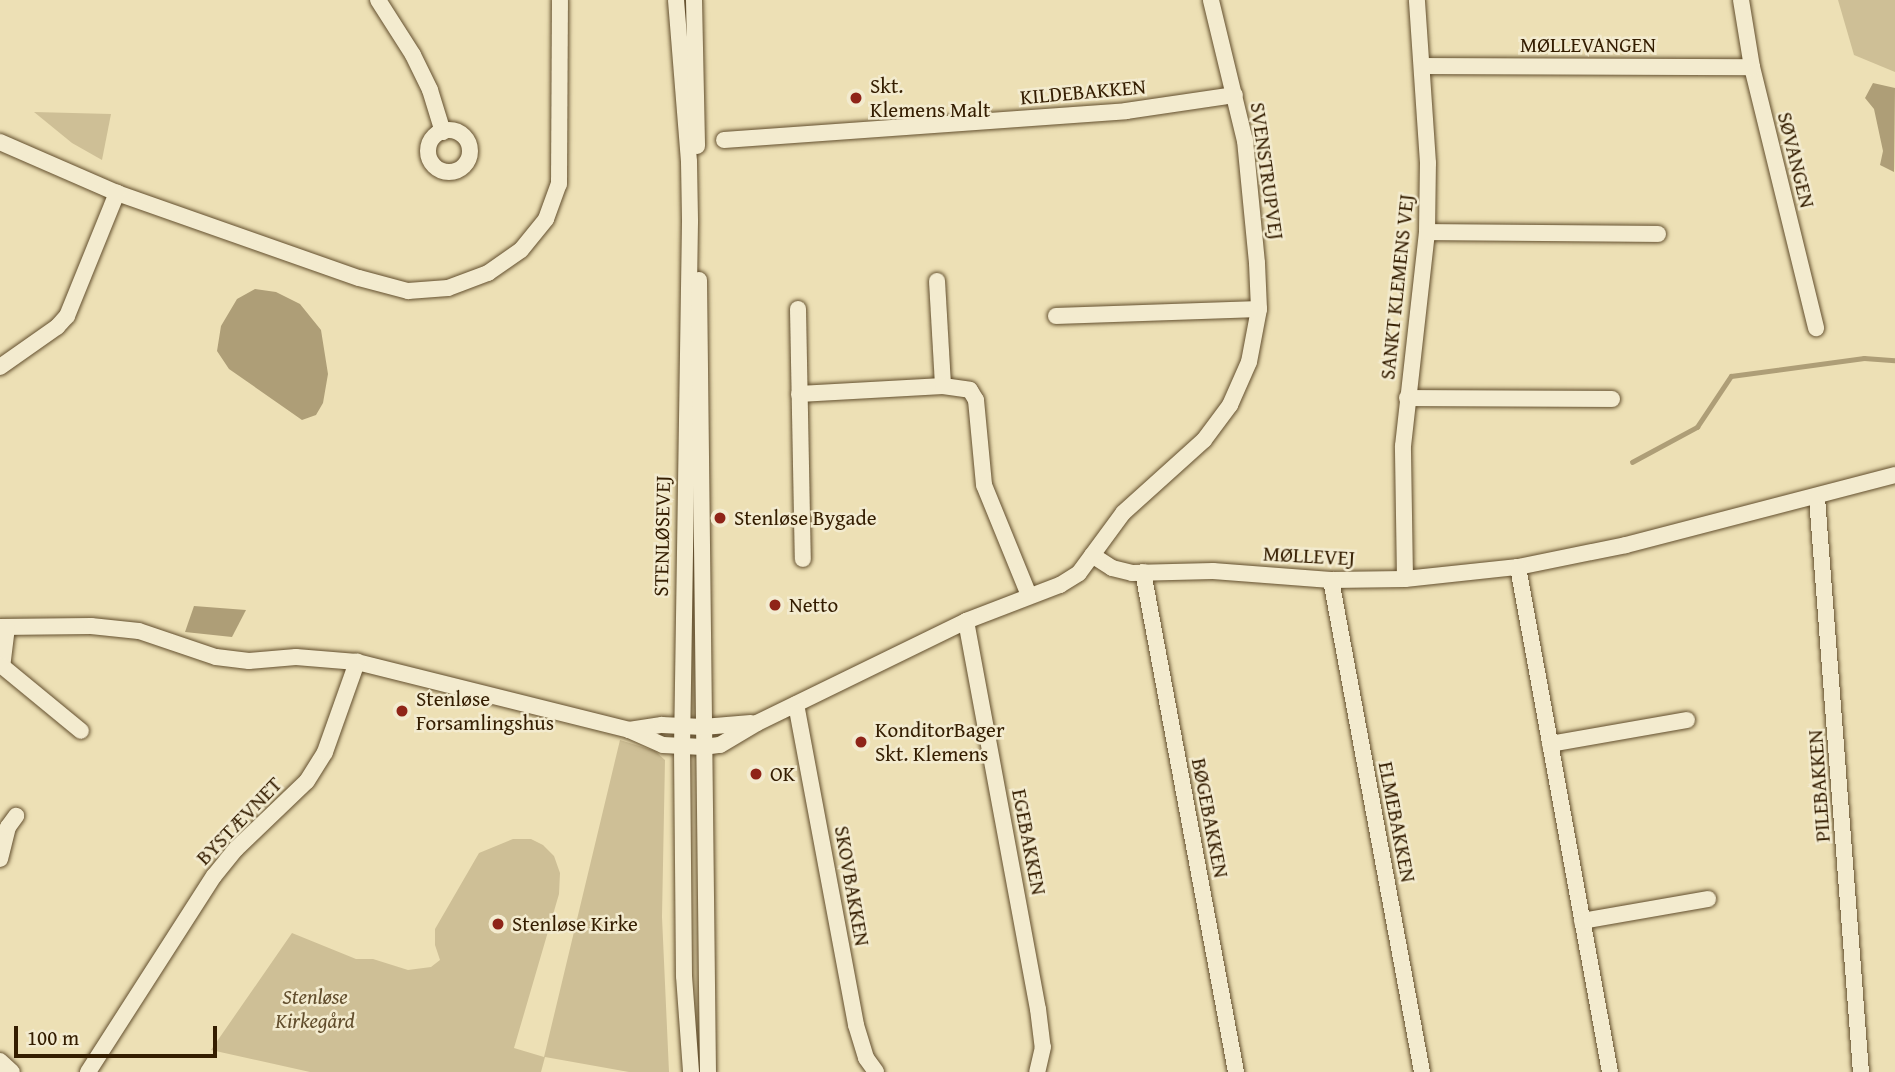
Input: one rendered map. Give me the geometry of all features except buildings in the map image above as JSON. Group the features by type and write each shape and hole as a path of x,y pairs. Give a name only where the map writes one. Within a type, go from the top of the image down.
{"street":[{"path":"378,0 413,55 430,90 443,132"},
{"path":"0,142 117,192 359,278 408,291 448,288 488,273 522,250 546,219 559,184 560,0"},
{"name":"STENLØSEVEJ","path":"676,0 690,222 681,747 684,976 691,1072"},
{"name":"STENLØSEVEJ","path":"694,0 703,515 708,1072"},
{"name":"SVENSTRUPVEJ","path":"1092,555 1124,513 1205,440 1230,405 1249,362 1259,309 1258,263 1245,141 1211,0"},
{"name":"SANKT KLEMENS VEJ","path":"1405,579 1403,446 1427,232 1428,163 1417,0"},
{"name":"SØVANGEN","path":"1741,0 1752,67 1816,328"},
{"name":"MØLLEVANGEN","path":"1423,66 1752,67"},
{"name":"KILDEBAKKEN","path":"724,140 1126,111 1235,95"},
{"path":"0,367 57,327 67,316 117,192"},
{"path":"1427,232 1658,234"},
{"path":"937,281 943,386"},
{"path":"797,309 803,559"},
{"path":"1056,316 1259,309"},
{"path":"799,394 943,386 970,390 976,400 985,485 1029,595"},
{"path":"1407,398 1612,399"},
{"name":"MØLLEVEJ","path":"1092,555 1112,568 1143,572 1213,571 1331,580 1405,579 1518,567 1626,545 1816,498 1895,475"},
{"name":"PILEBAKKEN","path":"1816,498 1861,1072"},
{"path":"81,731 2,666 4,627 91,626 139,631 216,657 249,661 296,657 357,662 629,730 663,745 703,747 720,745 757,723 966,621 1060,585 1079,573 1092,555"},
{"path":"1518,567 1610,1072"},
{"name":"BØGEBAKKEN","path":"1143,572 1237,1072"},
{"name":"ELMEBAKKEN","path":"1331,580 1422,1072"},
{"name":"EGEBAKKEN","path":"966,621 1038,1009 1043,1047 1037,1072"},
{"name":"BYSTÆVNET","path":"88,1072 214,876 236,849 307,781 325,752 357,662"},
{"name":"SKOVBAKKEN","path":"796,704 856,1025 866,1058 876,1072"},
{"path":"1550,744 1687,720"},
{"path":"629,730 663,725 703,727 757,723"},
{"path":"0,859 8,827 16,816"},
{"path":"1582,921 1708,899"},
{"path":"0,1061 12,1072"}],"green space":[{"path":"1838,0 1895,0 1895,72 1854,55"},
{"path":"34,112 111,114 102,160 72,143"},
{"name":"Stenløse Kirkegård","path":"620,740 655,751 665,760 662,917 669,1072 629,1072 545,1057 541,1072 310,1072 211,1050 292,933 356,959 373,959 408,970 431,967 440,960 435,945 435,929 479,853 513,839 531,839 543,845 554,856 560,873 559,894 514,1048 544,1057"}],"shaded area":[{"path":"1873,83 1895,88 1894,172 1880,165 1883,151 1874,109 1865,98"},
{"path":"255,289 276,292 300,304 321,330 328,374 323,403 316,415 302,420 229,369 217,351 221,326 237,299"},
{"path":"194,606 246,610 232,637 185,632"}],"waterway":[{"path":"1632,462 1697,427 1731,376 1864,358 1895,360"}],"place":[{"name":"Skt. Klemens Malt","path":"856,98"},
{"name":"Stenløse Bygade","path":"720,518"},
{"name":"Netto","path":"775,605"},
{"name":"Stenløse Forsamlingshus","path":"402,711"},
{"name":"KonditorBager Skt. Klemens","path":"861,742"},
{"name":"OK","path":"756,774"},
{"name":"Stenløse Kirke","path":"498,924"}]}
